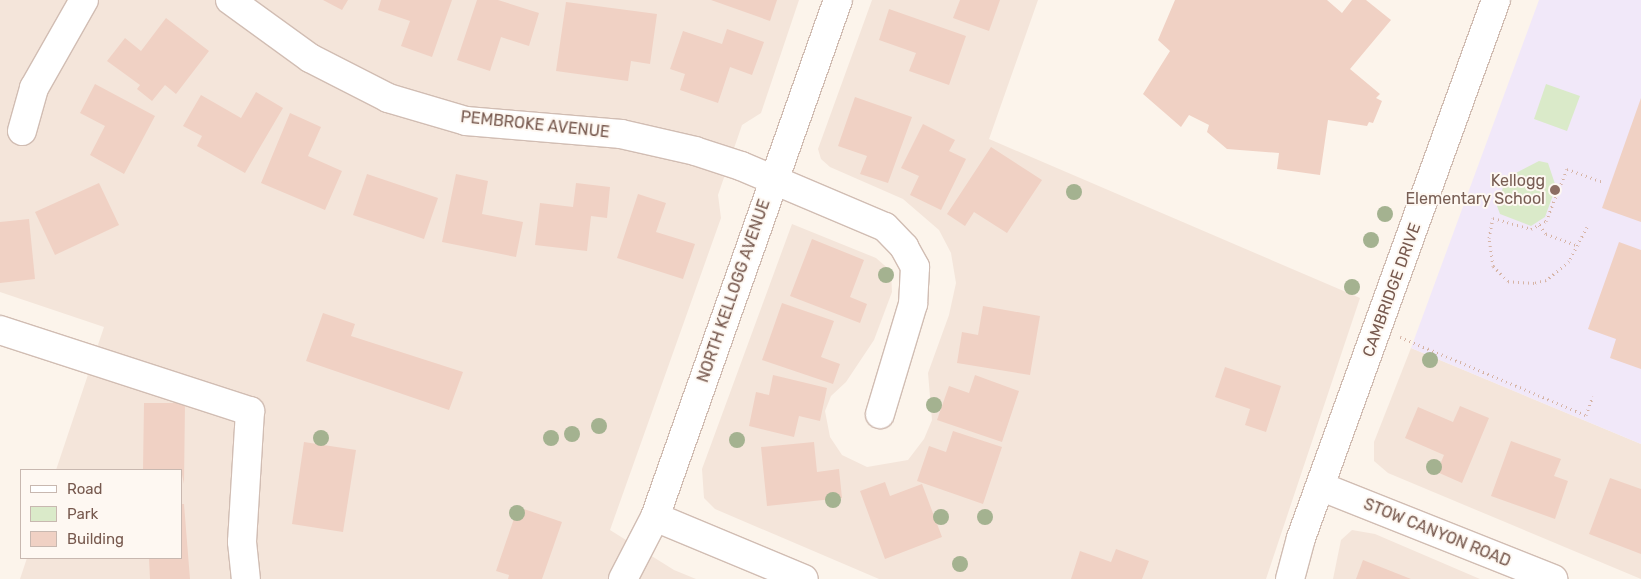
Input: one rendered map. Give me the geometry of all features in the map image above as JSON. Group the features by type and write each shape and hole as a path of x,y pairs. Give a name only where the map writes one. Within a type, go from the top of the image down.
{"street":[{"path":"22,131 34,88 84,0"},
{"name":"PEMBROKE AVENUE","path":"230,0 310,58 388,98 466,121 621,134 694,151 774,180 884,227 904,247 915,266 913,304 880,414"},
{"name":"NORTH KELLOGG AVENUE","path":"623,579 655,517 838,0"},
{"name":"CAMBRIDGE DRIVE","path":"1290,579 1496,0"},
{"path":"0,330 250,411 242,542 246,579"},
{"name":"STOW CANYON ROAD","path":"1322,487 1553,579"},
{"path":"655,517 804,579"}],"path":[{"path":"1587,227 1578,246 1564,267 1546,280 1521,284 1502,278 1493,266 1489,247 1494,218 1531,229 1549,218 1567,169 1602,182"},
{"path":"1538,225 1546,234 1578,246"},
{"path":"1378,328 1586,415 1593,396"}],"shaded area":[{"path":"0,0 799,0 761,113 742,125 718,195 721,218 610,530 674,570 696,579 20,579 27,559 182,559 182,469 56,469 104,327 0,292"},
{"path":"872,0 1038,0 989,139 1360,298 1266,579 879,579 715,509 704,498 702,469 792,224 876,258 891,271 892,292 874,340 846,382 831,396 825,411 830,437 842,455 867,467 908,460 924,439 932,420 928,373 949,315 956,283 951,253 939,230 903,199 830,167 821,159 818,149"},
{"name":"Kellogg Elementary School","path":"1539,0 1641,0 1641,444 1411,348"},
{"path":"1411,348 1641,444 1641,579 1388,473 1374,461 1374,442"},
{"path":"1352,530 1375,534 1480,579 1333,579 1341,540"}],"green space":[{"path":"1546,84 1580,96 1567,131 1534,119"},
{"path":"1539,161 1548,163 1556,187 1545,217 1531,226 1500,214 1497,206 1506,178"}],"building":[{"path":"323,0 348,0 342,10"},
{"path":"381,0 452,0 432,57 401,46 410,21 378,10"},
{"path":"477,0 498,0 539,13 529,46 501,37 490,71 457,60"},
{"path":"711,0 777,0 770,21"},
{"path":"960,0 1000,0 989,31 953,18"},
{"path":"1175,0 1327,0 1342,13 1352,0 1366,0 1391,20 1350,69 1380,94 1376,98 1382,101 1373,123 1369,122 1367,126 1328,120 1320,175 1277,169 1279,153 1227,149 1207,132 1209,125 1189,115 1181,127 1143,94 1170,51 1158,40"},
{"path":"566,2 657,14 650,64 631,61 628,81 556,71"},
{"path":"889,9 966,36 949,85 909,71 916,53 879,40"},
{"path":"166,18 209,51 176,94 165,85 152,101 137,89 140,85 107,61 125,38 141,51"},
{"path":"727,29 764,42 752,75 730,67 718,103 680,90 685,74 670,69 683,31 722,44"},
{"path":"95,84 155,116 124,174 90,155 105,126 80,113"},
{"path":"256,92 283,108 245,173 197,146 202,136 183,126 201,95 241,118"},
{"path":"855,97 912,117 888,183 860,174 867,156 838,146"},
{"path":"1641,98 1641,222 1602,208"},
{"path":"290,113 321,127 308,156 342,171 325,210 261,183"},
{"path":"923,124 955,140 949,151 966,159 941,210 910,195 919,176 901,168"},
{"path":"991,147 1042,180 1007,233 974,212 965,226 947,214"},
{"path":"367,174 438,198 424,239 353,215"},
{"path":"456,174 488,181 482,214 523,222 516,257 442,242"},
{"path":"99,183 119,225 55,255 35,212"},
{"path":"576,183 610,187 607,218 591,216 587,251 535,245 540,203 573,207"},
{"path":"638,194 666,203 656,232 695,244 683,279 617,258"},
{"path":"29,219 35,279 0,283 0,222"},
{"path":"812,239 864,260 850,297 867,304 860,323 790,296"},
{"path":"1619,242 1641,250 1641,369 1610,358 1616,339 1588,329"},
{"path":"782,303 834,321 821,357 840,364 833,384 762,360"},
{"path":"983,306 1040,316 1030,375 957,363 962,332 978,335"},
{"path":"323,313 355,324 351,336 463,372 449,410 306,361"},
{"path":"1225,367 1281,386 1266,432 1245,425 1250,409 1215,397"},
{"path":"773,375 827,388 820,421 799,416 794,437 749,426 756,392 769,395"},
{"path":"975,375 1019,391 1002,442 937,420 949,386 969,393"},
{"path":"144,403 185,403 184,484 182,469 143,469"},
{"path":"1460,406 1489,418 1462,483 1437,472 1444,455 1405,438 1418,407 1453,422"},
{"path":"953,431 1002,447 983,504 917,481 929,446 946,452"},
{"path":"1511,441 1561,459 1554,476 1568,481 1555,519 1491,496"},
{"path":"304,442 356,450 343,532 292,524"},
{"path":"814,442 817,472 839,469 842,498 767,506 761,447"},
{"path":"1610,478 1641,489 1641,554 1589,534"},
{"path":"885,482 890,496 922,484 942,537 885,559 860,491"},
{"path":"182,504 184,504 190,579 150,579 149,559 182,559"},
{"path":"518,507 562,522 542,579 508,579 509,575 496,571"},
{"path":"1116,549 1149,561 1142,579 1071,579 1080,551 1111,562"},
{"path":"1363,560 1411,579 1356,579"}],"place":[{"name":"Kellogg Elementary School","path":"1555,190"}]}
